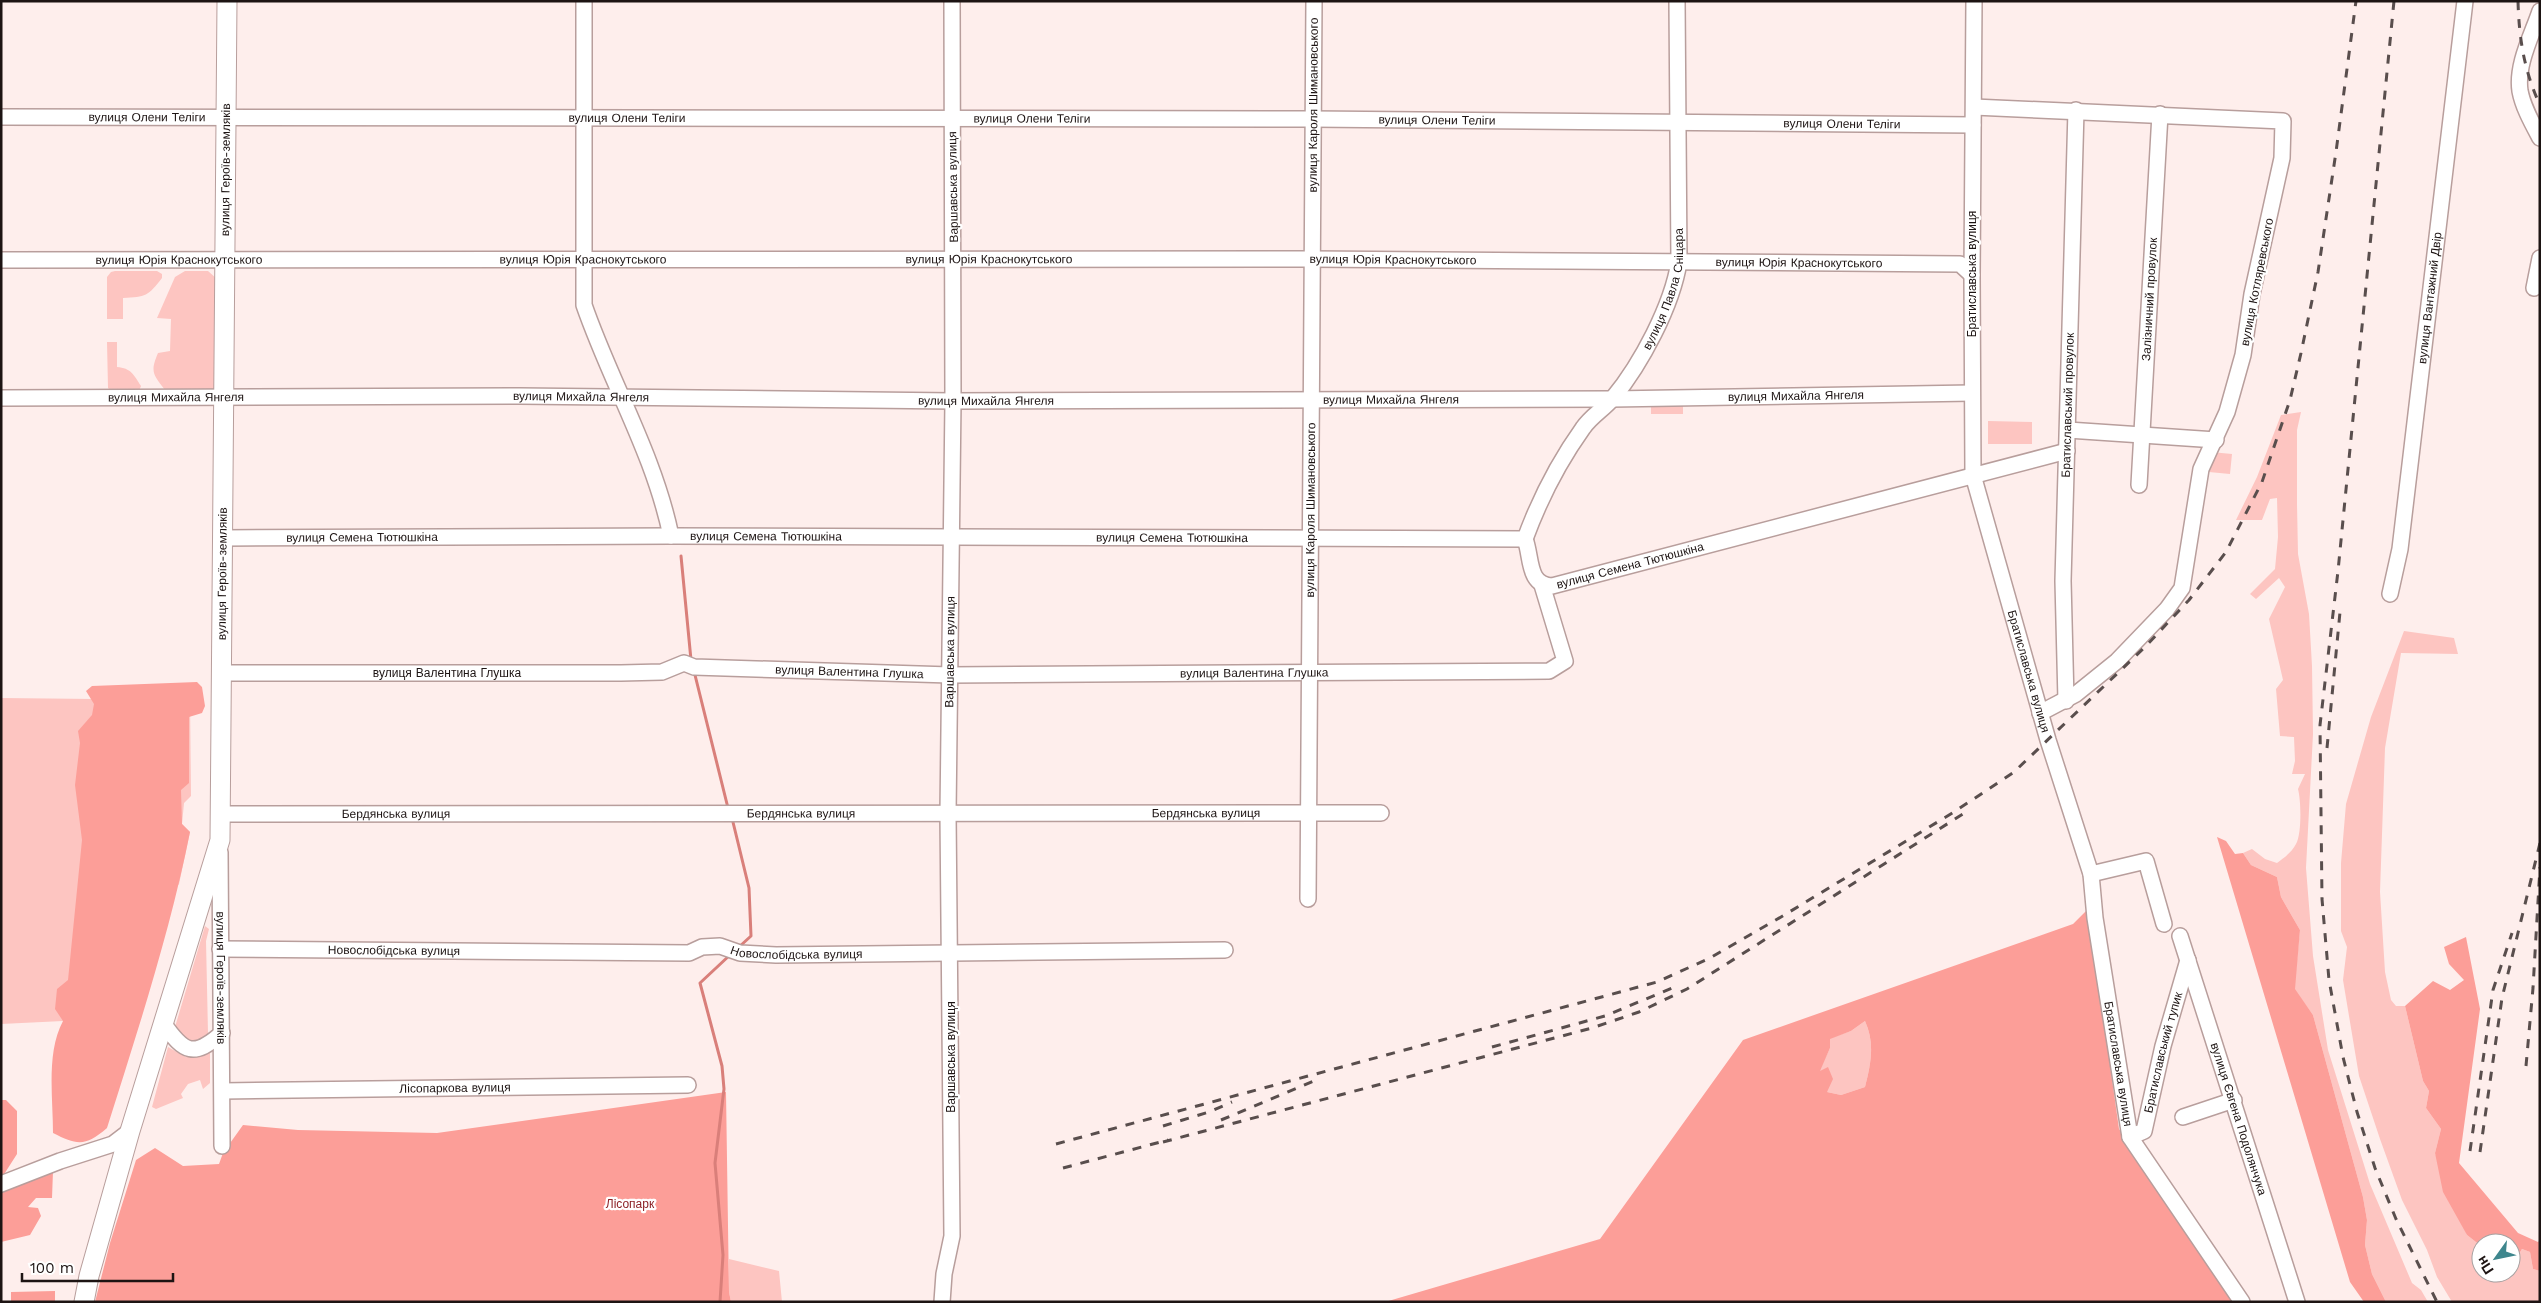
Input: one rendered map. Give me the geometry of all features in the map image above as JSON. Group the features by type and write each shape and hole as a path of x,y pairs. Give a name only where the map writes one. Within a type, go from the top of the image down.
{"main road":[{"name":"вулиця Героїв-земляків","path":"220,840 223,673 227,1"},
{"path":"84,1302 89,1276 130,1132 220,840"}],"street":[{"path":"584,1 582,116 584,305 600,351 639,433 664,503 671,536"},
{"name":"Варшавська вулиця","path":"942,1302 944,1274 952,1236 948,814 953,401 952,1"},
{"name":"вулиця Кароля Шимановського","path":"1308,900 1307,813 1310,674 1314,1"},
{"name":"вулиця Павла Сніцара","path":"1525,539 1550,478 1584,426 1612,399 1630,374 1671,293 1679,262 1677,1"},
{"name":"Братиславська вулиця","path":"1974,1 1972,275 1974,475 2040,713 2091,874 2095,918 2130,1137 2242,1302"},
{"name":"вулиця Вантажний Двір","path":"2390,594 2400,549 2465,1"},
{"path":"2540,11 2519,78 2520,92 2526,111 2540,138"},
{"path":"1974,106 2160,114"},
{"name":"Братиславський провулок","path":"2066,701 2064,581 2076,110"},
{"name":"вулиця Котляревського","path":"2040,713 2066,701 2117,661 2167,609 2182,588 2201,469 2216,440 2227,412 2243,355 2252,294 2282,158 2283,120 2160,114"},
{"name":"Залізничний провулок","path":"2138,485 2160,114"},
{"name":"вулиця Олени Теліги","path":"1,118 582,116 1312,119 1974,125"},
{"name":"вулиця Юрія Краснокутського","path":"1,260 225,261 585,258 1312,259 1960,264 1972,275"},
{"path":"2534,288 2540,258"},
{"name":"вулиця Михайла Янгеля","path":"1,398 622,397 953,401 1612,399 1972,393"},
{"path":"2068,430 2216,440"},
{"name":"вулиця Семена Тютюшкіна","path":"224,538 671,536 1525,539 1536,581 1542,585 1562,584 2067,451"},
{"name":"вулиця Валентина Глушка","path":"223,673 629,673 662,672 684,663 694,667 950,675 1550,671 1564,661 1542,585"},
{"name":"Бердянська вулиця","path":"221,814 1381,813"},
{"name":"вулиця Героїв-земляків","path":"220,840 222,1146"},
{"path":"2091,874 2146,861 2164,924"},
{"name":"вулиця Євгена Подолянчука","path":"2180,936 2297,1302"},
{"name":"Новослобідська вулиця","path":"220,949 689,953 702,947 720,946 740,953 776,955 1225,950"},
{"name":"Братиславський тупик","path":"2130,1137 2144,1131 2163,1046 2188,960"},
{"path":"164,1024 179,1044 191,1050 203,1048 222,1033"},
{"name":"Лісопаркова вулиця","path":"223,1091 688,1084"},
{"path":"2183,1117 2234,1100"},
{"path":"1,1184 60,1161 113,1144 130,1132"}],"shaded area":[{"path":"157,271 162,274 162,278 150,292 142,296 123,298 123,319 107,319 107,277 111,272"},
{"path":"185,271 208,271 217,279 216,387 213,390 165,390 154,373 154,365 158,353 170,351 171,319 157,318 175,277"},
{"path":"107,342 117,342 117,367 132,373 141,386 139,391 111,391 108,388"},
{"path":"1651,403 1683,404 1683,414 1651,414"},
{"path":"2301,412 2297,430 2298,554 2309,614 2312,666 2313,734 2306,868 2313,956 2328,1050 2370,1184 2412,1283 2421,1290 2428,1302 2386,1302 2372,1274 2365,1245 2367,1220 2363,1197 2313,1015 2294,989 2300,930 2281,897 2277,877 2251,865 2243,853 2252,849 2265,859 2277,863 2288,855 2294,847 2298,839 2300,825 2298,789 2305,774 2292,774 2295,761 2294,737 2280,736 2276,689 2283,680 2269,619 2285,587 2279,578 2256,599 2250,594 2275,569 2278,537 2277,498 2270,499 2262,520 2236,520 2257,477 2281,415"},
{"path":"1988,421 2032,422 2032,444 1988,444"},
{"path":"2211,452 2232,454 2230,474 2209,472"},
{"path":"2404,631 2454,638 2458,654 2401,653 2385,748 2380,892 2385,972 2391,1000 2396,1006 2405,1006 2423,1081 2429,1091 2426,1108 2441,1129 2435,1153 2467,1235 2471,1238 2471,1283 2521,1283 2522,1249 2530,1252 2533,1269 2540,1271 2540,1302 2452,1302 2437,1277 2427,1250 2402,1200 2359,1076 2343,980 2347,947 2341,931 2341,863 2346,804 2371,717"},
{"path":"1,698 190,700 191,796 184,803 182,824 190,832 179,884 63,1021 1,1024"},
{"path":"205,926 209,929 206,941 208,1033 206,1039 190,1045 175,1027"},
{"path":"1865,1021 1870,1037 1871,1053 1865,1087 1841,1095 1827,1092 1819,1071 1830,1048 1830,1038 1851,1031"},
{"path":"168,1047 186,1057 210,1053 210,1083 203,1089 200,1080 188,1084 181,1094 183,1098 156,1109 152,1107"},
{"path":"729,1259 779,1271 782,1302 731,1302 729,1292"}],"green space":[{"path":"197,682 202,687 205,706 202,713 189,717 189,783 181,790 182,824 190,832 173,907 142,1018 107,1128 87,1141 76,1142 53,1133 52,1061 54,1047 63,1021 55,1009 57,989 68,980 82,840 75,785 80,743 78,731 92,715 94,704 86,691 92,686"},
{"path":"2217,837 2226,841 2235,854 2243,853 2251,865 2277,877 2281,897 2300,930 2295,989 2313,1015 2363,1197 2367,1220 2365,1245 2372,1274 2386,1302 2364,1302 2350,1282"},
{"path":"2088,909 2119,1129 2233,1302 1385,1302 1600,1239 1743,1040 2073,924","holes":["1865,1021 1871,1053 1865,1087 1841,1095 1827,1092 1833,1079 1828,1067 1820,1071 1830,1048 1830,1039 1851,1031"]},
{"path":"2466,937 2480,1009 2459,1163 2518,1233 2471,1233 2471,1238 2467,1235 2443,1192 2435,1153 2441,1129 2426,1108 2429,1091 2423,1081 2405,1006 2433,981 2450,990 2464,980 2449,964 2444,947"},
{"name":"Лісопарк","path":"726,1092 729,1292 731,1302 95,1302 110,1243 136,1160 155,1148 183,1166 219,1164 223,1153 243,1125 298,1130 437,1133"},
{"path":"1,1100 6,1100 17,1111 17,1154 1,1179"},
{"path":"53,1171 52,1198 36,1198 28,1207 38,1208 41,1216 30,1235 1,1242 1,1189"},
{"path":"2521,1234 2538,1242 2540,1240 2540,1271 2533,1269 2530,1252 2522,1249 2521,1251"},
{"path":"55,1291 55,1302 11,1302 11,1292"}],"waterway":[{"path":"681,556 691,660"},
{"path":"694,671 728,808"},
{"path":"732,818 749,888 751,936 739,947"},
{"path":"720,1302 723,1255 715,1163 724,1089 722,1066 700,983 731,954"}],"railway":[{"path":"1056,1144 1657,982 1710,958 1781,917 1954,812 2014,772 2145,647 2189,600 2226,552 2262,482 2290,400 2318,272 2356,1"},
{"path":"2394,1 2338,571 2320,725 2322,899 2329,980 2343,1057 2357,1112 2375,1168 2396,1219 2437,1302"},
{"path":"2518,1 2523,54 2530,80 2540,105"},
{"path":"2327,748 2340,612"},
{"path":"1163,1142 1592,1028 1639,1012 1687,989 1966,812"},
{"path":"2480,1152 2502,998 2540,843"},
{"path":"2526,1066 2533,988 2540,867"},
{"path":"2470,1151 2493,990 2512,933"},
{"path":"1492,1047 1605,1016 1677,986"},
{"path":"1221,1120 1314,1081"},
{"path":"1163,1126 1209,1112 1232,1102"},
{"path":"1063,1168 1168,1140"}]}
